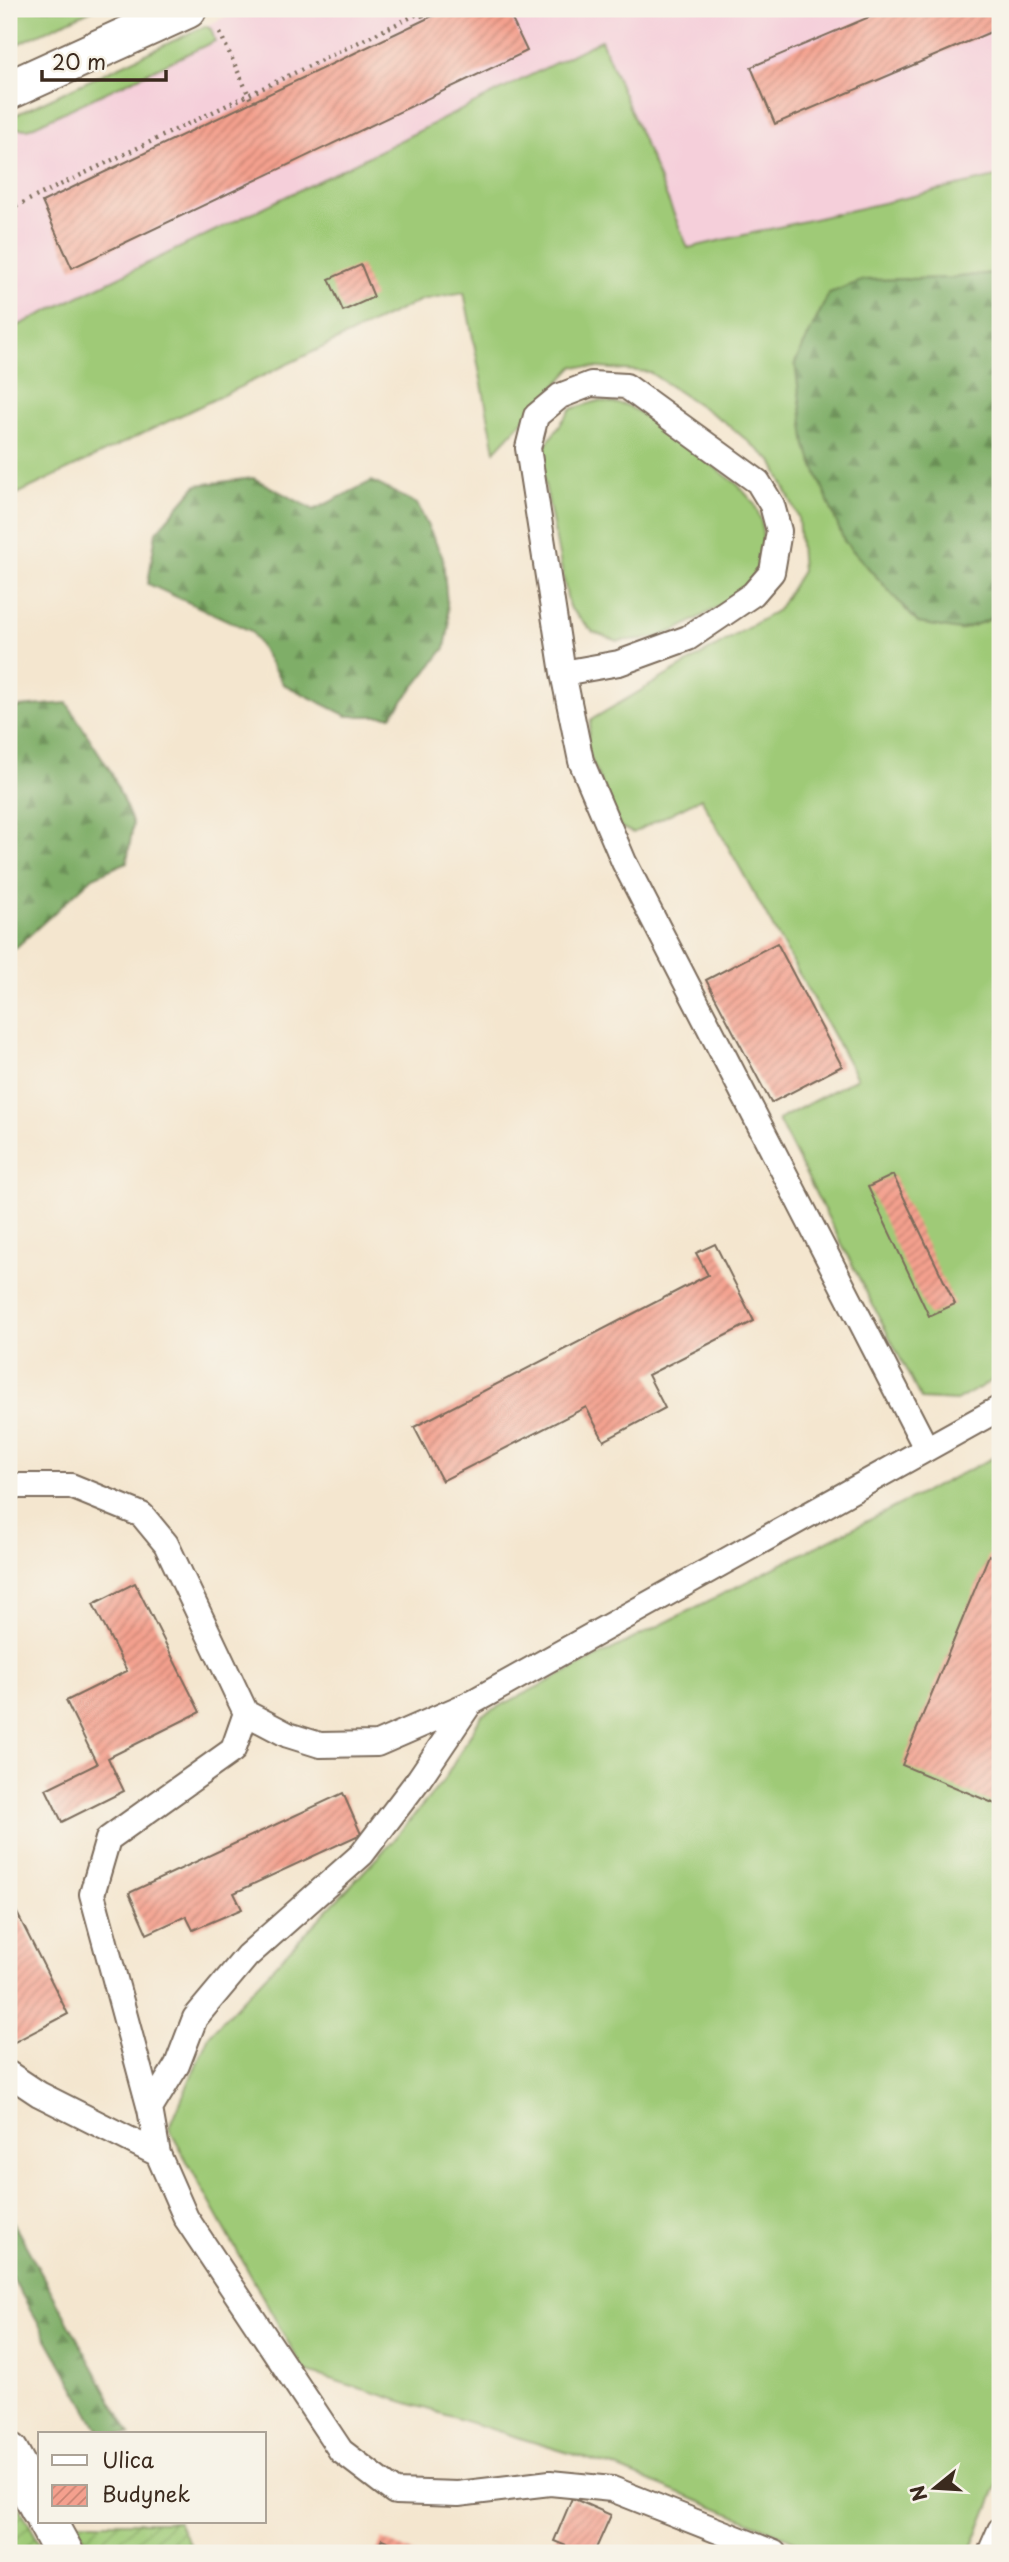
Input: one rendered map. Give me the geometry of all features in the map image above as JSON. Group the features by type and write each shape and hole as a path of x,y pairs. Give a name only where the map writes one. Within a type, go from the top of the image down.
{"street":[{"path":"9,90 202,18"},
{"path":"9,2452 38,2506"},
{"path":"48,2524 64,2553"}],"lane":[{"path":"563,673 620,663 688,638 753,594 772,572 779,531 772,505 758,482 626,386 591,384 560,396 536,416 528,448 563,673 581,761 624,862 926,1448"},
{"path":"9,1486 71,1486 142,1515 166,1544 246,1713 288,1735 320,1745 377,1744 469,1704 1000,1408"},
{"path":"150,2109 177,2065 195,2018 247,1956 362,1854 419,1779 469,1704"},
{"path":"246,1713 233,1750 108,1839 92,1894 150,2109 158,2154 186,2218 341,2451 395,2492 458,2494 550,2483 612,2489 774,2553"},
{"path":"9,2074 39,2094 158,2154"},
{"path":"990,2553 1000,2530"}],"path":[{"path":"10,209 420,10 428,9"},
{"path":"420,10 424,20"},
{"path":"202,18 252,102"}],"shaded area":[{"path":"242,9 1000,9 1000,176 688,248 601,40 347,167 9,330 9,118"}],"green space":[{"path":"9,9 94,9 9,48"},
{"path":"205,26 211,29 215,41 28,129 9,128 9,118"},
{"path":"601,40 688,248 1000,176 1000,272 951,278 960,630 1000,616 1000,1376 956,1401 921,1399 778,1120 857,1078 701,798 633,833 620,827 586,748 591,720 778,610 802,571 798,516 772,461 726,423 649,372 574,366 495,451 464,292 421,300 9,498 9,330 347,167"},
{"path":"1000,272 1000,616 960,630 918,623 844,541 806,446 795,363 829,293 864,280 951,278"},
{"path":"598,401 626,405 655,422 737,484 754,503 761,520 763,539 757,569 746,591 677,630 654,638 617,641 593,632 569,607 543,474 545,446 571,409"},
{"path":"253,478 314,510 372,481 417,504 443,558 449,627 445,648 391,716 347,716 283,684 251,631 148,584 156,532 197,485"},
{"path":"67,703 111,772 133,824 127,862 93,877 9,954 9,712 19,707"},
{"path":"1000,1454 1000,2479 970,2553 826,2553 617,2468 304,2371 169,2129 209,2035 388,1846 444,1780 482,1715"},
{"path":"9,2215 129,2432 100,2432 9,2272"},
{"path":"9,2488 45,2553 9,2553"},
{"path":"77,2524 179,2524 195,2553 93,2553"}],"building":[{"path":"447,9 507,9 527,51 72,268 42,202"},
{"path":"888,9 1000,9 1000,28 775,124 751,67"},
{"path":"361,265 374,297 343,311 329,279"},
{"path":"777,943 842,1066 771,1103 706,980"},
{"path":"893,1175 955,1304 929,1316 868,1187"},
{"path":"715,1244 754,1321 648,1375 665,1408 604,1441 586,1407 442,1481 414,1427 708,1275 696,1253"},
{"path":"989,1555 1000,1560 1000,1806 902,1765"},
{"path":"135,1583 200,1712 108,1758 124,1791 62,1822 46,1789 97,1764 66,1701 127,1671 93,1604"},
{"path":"343,1793 361,1834 234,1893 242,1909 193,1930 186,1916 147,1934 129,1893"},
{"path":"9,1897 68,2014 11,2044 9,2040"},
{"path":"572,2498 611,2515 594,2553 583,2553 554,2541"},
{"path":"382,2539 415,2553 376,2553"}]}
